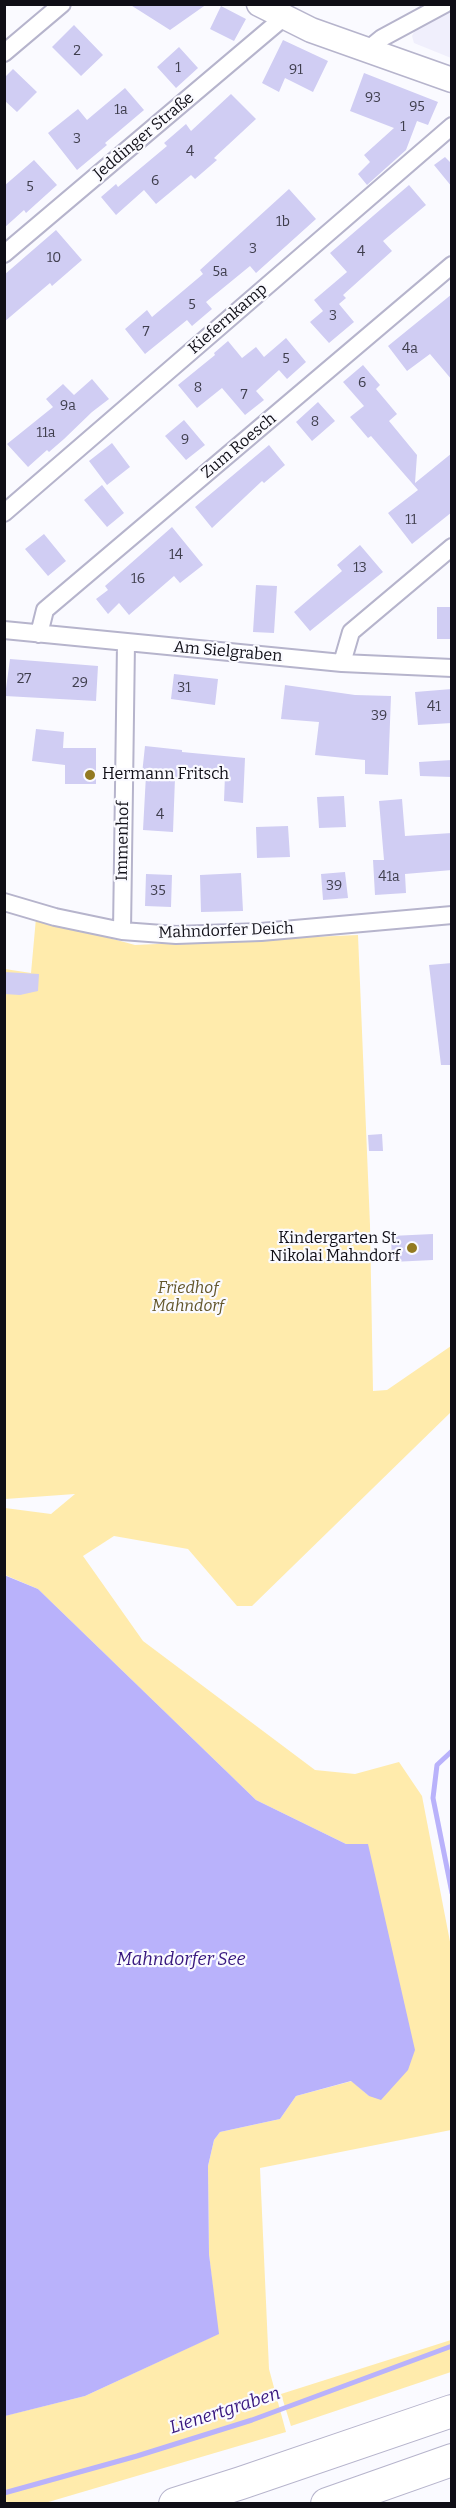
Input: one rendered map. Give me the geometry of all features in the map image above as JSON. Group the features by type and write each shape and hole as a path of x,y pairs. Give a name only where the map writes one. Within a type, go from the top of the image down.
{"highway":[{"path":"175,2504 252,2480 452,2410"},
{"path":"327,2504 452,2460"}],"main road":[{"path":"259,4 283,18 366,51 452,80"}],"street":[{"path":"4,53 62,4"},
{"path":"366,51 382,38 445,4"},
{"name":"Jeddinger Straße","path":"4,254 283,18"},
{"name":"Kiefernkamp","path":"4,513 452,126"},
{"name":"Zum Roesch","path":"39,634 45,610 452,266"},
{"path":"342,663 351,633 452,547"},
{"name":"Am Sielgraben","path":"4,630 342,663 452,668"},
{"name":"Immenhof","path":"122,931 126,643"},
{"name":"Mahndorfer Deich","path":"4,902 55,917 122,931 176,935 261,932 452,915"}],"shaded area":[{"path":"451,11 451,58 414,43 412,36 415,30"}],"green space":[{"name":"Friedhof Mahndorf","path":"36,918 135,945 358,935 370,1225 373,1391 387,1390 451,1346 451,1412 252,1606 237,1606 188,1549 114,1536 83,1556 143,1641 315,1770 355,1774 399,1762 422,1796 451,1947 451,2130 260,2168 269,2369 286,2432 45,2503 5,2503 4,2416 85,2396 218,2334 209,2254 208,2166 214,2140 220,2132 280,2119 296,2096 352,2081 369,2096 373,1870 367,1844 346,1844 256,1800 38,1589 5,1575 5,1508 51,1514 75,1494 5,1499 5,969 31,973"},
{"path":"451,2340 451,2372 291,2426 281,2394"}],"water":[{"name":"Mahndorfer See","path":"4,1575 38,1589 256,1800 346,1844 368,1844 415,2050 408,2070 381,2100 369,2096 351,2081 296,2096 280,2119 220,2132 214,2140 208,2166 209,2254 219,2334 85,2396 5,2416"}],"building":[{"path":"129,4 207,4 170,30"},
{"path":"221,6 246,19 234,41 210,29"},
{"path":"74,25 103,55 81,76 52,47"},
{"path":"283,40 328,61 313,92 285,78 279,92 262,83"},
{"path":"179,47 198,68 176,88 157,67"},
{"path":"13,69 37,92 17,112 4,100 4,78"},
{"path":"364,73 438,102 428,125 417,121 406,150 367,185 358,174 370,162 364,155 394,128 350,111"},
{"path":"125,88 144,110 77,170 48,133 78,109 87,120"},
{"path":"231,94 256,119 214,158 217,160 195,179 191,175 156,204 144,190 116,215 101,197 116,184 118,187 167,146 164,143 186,124 191,131"},
{"path":"445,157 452,164 452,187 434,165"},
{"path":"34,160 57,185 26,213 24,210 4,228 4,186"},
{"path":"409,185 426,205 383,241 392,251 343,295 346,298 339,304 354,322 329,343 310,322 323,311 314,300 347,272 330,253"},
{"path":"289,189 316,219 256,273 250,266 206,302 212,309 192,326 187,320 145,354 125,329 147,310 152,317 203,274 200,270"},
{"path":"56,230 82,260 52,286 50,283 4,322 4,275"},
{"path":"452,294 452,380 430,354 407,371 388,346"},
{"path":"286,338 306,362 287,379 279,370 256,391 264,400 245,415 222,388 197,408 178,385 215,355 214,353 228,341 242,358 256,347 264,357"},
{"path":"363,365 380,385 376,389 397,414 389,421 417,455 415,483 452,453 452,512 412,544 388,513 418,490 371,436 368,438 350,417 364,406 343,382"},
{"path":"92,379 109,399 49,452 47,450 28,467 7,444 53,407 46,399 63,384 74,395"},
{"path":"318,402 335,421 312,441 296,422"},
{"path":"184,420 205,445 186,460 165,436"},
{"path":"112,443 130,467 107,485 89,461"},
{"path":"269,445 285,465 264,483 262,481 212,528 195,507"},
{"path":"102,485 124,513 107,527 84,500"},
{"path":"172,527 203,565 180,583 174,576 129,615 119,603 108,614 96,599 108,590 105,586"},
{"path":"44,534 66,561 48,576 25,549"},
{"path":"360,545 383,572 310,631 294,612 342,571 337,565"},
{"path":"256,585 277,586 274,633 253,632"},
{"path":"437,607 452,607 452,639 437,639"},
{"path":"10,659 98,666 96,701 5,696"},
{"path":"174,674 218,679 215,705 171,699"},
{"path":"285,685 355,695 391,696 388,775 365,774 365,760 315,755 319,722 281,719"},
{"path":"452,689 452,723 418,725 415,692"},
{"path":"36,729 64,732 63,748 96,748 96,784 65,784 65,765 32,761"},
{"path":"145,746 245,758 243,803 224,801 225,775 180,771 179,778 175,778 173,832 143,830 146,775 142,774"},
{"path":"452,760 452,777 420,776 419,762"},
{"path":"344,796 346,827 319,828 317,797"},
{"path":"402,799 405,836 452,833 452,870 405,874 406,893 375,895 373,860 384,860 379,801"},
{"path":"288,826 290,857 257,858 256,827"},
{"path":"345,872 348,898 323,900 321,874"},
{"path":"241,873 243,911 201,912 200,875"},
{"path":"146,874 172,875 171,907 145,906"},
{"path":"452,963 452,1065 441,1065 429,965"},
{"path":"4,972 39,974 38,991 20,995 4,994"},
{"path":"382,1134 383,1151 369,1151 368,1135"},
{"name":"Kindergarten St. Nikolai Mahndorf","path":"433,1234 433,1260 392,1262 391,1236"}],"waterway":[{"name":"Lienertgraben","path":"452,1751 437,1765 433,1798 452,1893"},
{"name":"Lienertgraben","path":"4,2493 137,2456 252,2420 452,2346"}],"place":[{"name":"Hermann Fritsch","path":"90,775"},
{"name":"Kindergarten St. Nikolai Mahndorf","path":"412,1248"}]}
